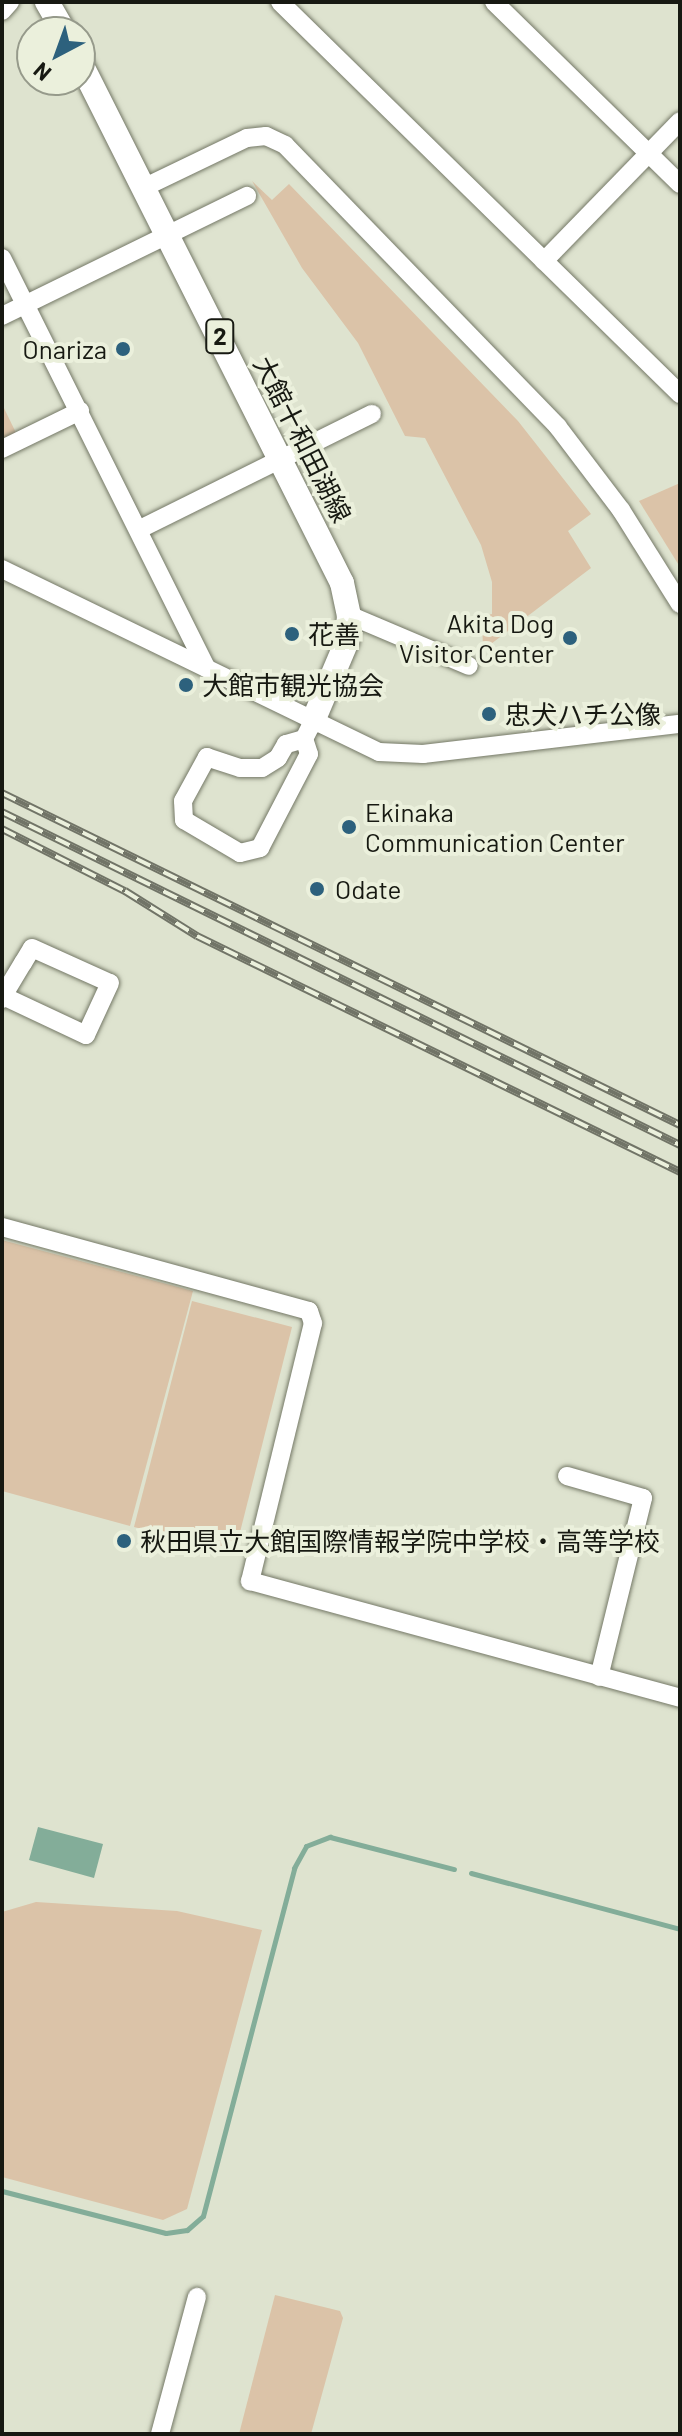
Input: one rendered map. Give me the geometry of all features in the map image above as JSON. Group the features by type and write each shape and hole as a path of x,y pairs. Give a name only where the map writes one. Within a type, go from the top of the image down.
{"main road":[{"name":"大館十和田湖線","path":"96,93 335,566 349,615 343,655 308,730"}],"street":[{"path":"2,11 10,2"},
{"path":"280,2 680,394"},
{"path":"494,2 680,184"},
{"path":"544,261 680,121"},
{"path":"145,187 247,138 266,136 285,145 558,427 621,510 680,604"},
{"path":"2,316 247,196"},
{"path":"2,258 140,529 206,668"},
{"path":"2,449 80,411"},
{"path":"140,529 372,414"},
{"path":"2,569 206,668 308,730 379,752 407,756 680,724"},
{"path":"349,615 469,666"},
{"path":"308,730 309,754 260,848 240,853 184,820 183,801 207,757 240,768 262,768 278,758 286,744 308,730"},
{"path":"32,948 110,983 86,1035 3,998 32,948"},
{"path":"2,1227 309,1311 313,1323 250,1581 680,1698"},
{"path":"567,1476 643,1498 599,1677"},
{"path":"160,2434 197,2297"}],"shaded area":[{"path":"252,181 272,200 289,184 518,421 591,514 568,531 591,568 483,650 482,616 492,614 492,582 481,545 425,438 405,436 358,343 302,268"},
{"path":"2,404 18,437 2,445"},
{"path":"680,483 680,567 639,501"},
{"path":"2,1240 193,1291 130,1526 2,1491"},
{"path":"192,1301 292,1327 235,1552 134,1527"},
{"path":"38,1827 103,1844 94,1878 29,1860"},
{"path":"36,1902 177,1911 262,1930 187,2209 163,2220 2,2177 2,1912"},
{"path":"275,2295 340,2311 343,2318 311,2434 239,2434"}],"waterway":[{"path":"2,2191 166,2233 187,2230 203,2216 294,1868 306,1846 330,1837 454,1869"},
{"path":"471,1873 680,1929"}],"railway":[{"path":"2,793 680,1125"},
{"path":"2,812 680,1145"},
{"path":"2,829 125,891 197,936 680,1172"}],"place":[{"name":"Onariza","path":"123,349"},
{"name":"花善","path":"292,634"},
{"name":"Akita Dog Visitor Center","path":"570,638"},
{"name":"大館市観光協会","path":"186,685"},
{"name":"忠犬ハチ公像","path":"489,714"},
{"name":"Ekinaka Communication Center","path":"349,827"},
{"name":"Odate","path":"317,889"},
{"name":"秋田県立大館国際情報学院中学校・高等学校","path":"124,1541"}]}
